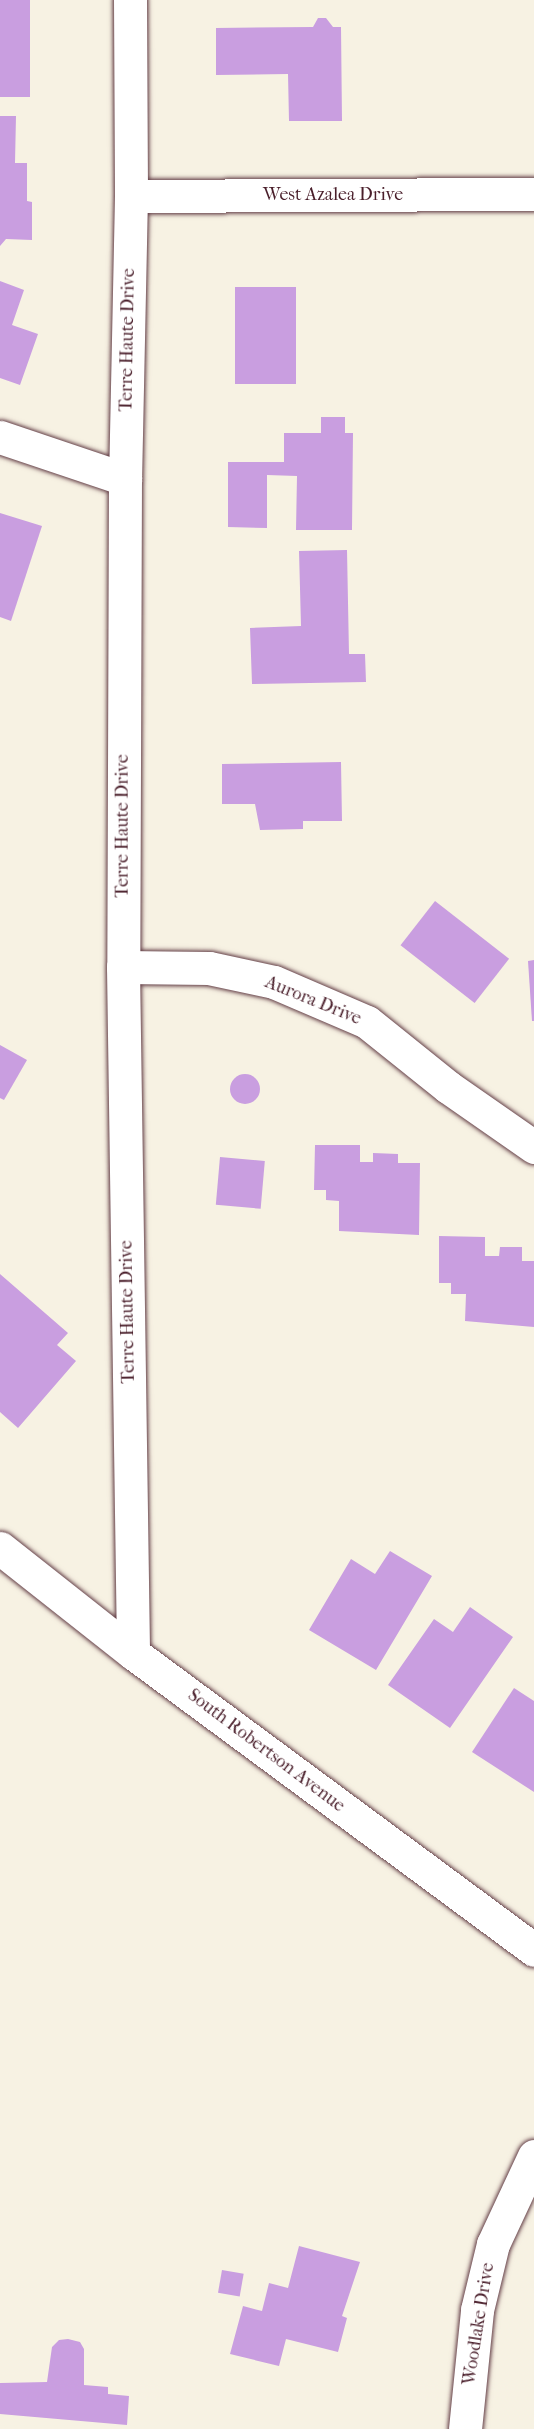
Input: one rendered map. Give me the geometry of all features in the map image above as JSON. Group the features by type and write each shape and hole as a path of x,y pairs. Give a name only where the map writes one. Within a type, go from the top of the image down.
{"street":[{"name":"Terre Haute Drive","path":"130,0 131,196 125,479 123,967 133,1653"},
{"name":"West Azalea Drive","path":"131,196 534,194"},
{"path":"0,436 125,479"},
{"name":"Aurora Drive","path":"123,967 208,968 274,982 367,1022 448,1087 534,1147"},
{"name":"South Robertson Avenue","path":"0,1548 133,1653 534,1950"},
{"name":"Woodlake Drive","path":"465,2429 477,2310 493,2244 534,2156"}],"building":[{"path":"0,0 30,0 30,97 0,97"},
{"path":"318,18 326,18 333,27 341,27 342,121 289,121 288,74 216,75 216,28 313,27"},
{"path":"0,116 16,116 15,163 27,163 27,201 32,202 32,240 6,239 0,246"},
{"path":"0,281 24,290 12,325 38,334 20,385 0,378"},
{"path":"235,287 296,287 296,384 235,384"},
{"path":"321,417 345,417 345,433 353,433 352,530 296,530 297,476 267,475 267,528 228,527 228,462 284,462 284,433 321,433"},
{"path":"0,513 42,526 11,621 0,617"},
{"path":"347,550 349,654 365,654 366,682 252,684 250,628 301,626 299,551"},
{"path":"341,762 342,821 303,821 303,829 260,830 255,804 222,804 222,764"},
{"path":"435,901 509,959 475,1003 401,945"},
{"path":"534,960 534,1021 532,1021 528,961"},
{"path":"0,1045 27,1060 4,1100 0,1098"},
{"path":"245,1074 256,1078 260,1089 256,1100 245,1104 234,1100 230,1089 234,1078"},
{"path":"315,1145 360,1145 360,1162 373,1162 373,1153 398,1154 398,1163 420,1163 419,1235 339,1231 339,1201 326,1200 326,1190 314,1190"},
{"path":"220,1157 265,1161 261,1209 216,1205"},
{"path":"439,1236 485,1237 485,1256 499,1256 500,1247 522,1247 522,1261 534,1261 534,1327 465,1321 466,1294 451,1294 451,1283 439,1283"},
{"path":"0,1274 68,1333 57,1345 76,1361 18,1428 0,1412"},
{"path":"390,1551 432,1576 376,1670 309,1630 351,1559 375,1574"},
{"path":"470,1607 513,1637 450,1728 388,1685 434,1619 453,1632"},
{"path":"514,1688 534,1701 534,1792 472,1752"},
{"path":"299,2246 360,2262 342,2316 347,2318 338,2352 286,2339 279,2366 230,2354 243,2306 262,2311 269,2283 288,2288"},
{"path":"222,2270 244,2274 240,2296 218,2293"},
{"path":"68,2339 80,2342 84,2349 84,2385 108,2387 108,2394 129,2396 127,2425 0,2414 0,2383 47,2382 52,2347 59,2340"}]}
